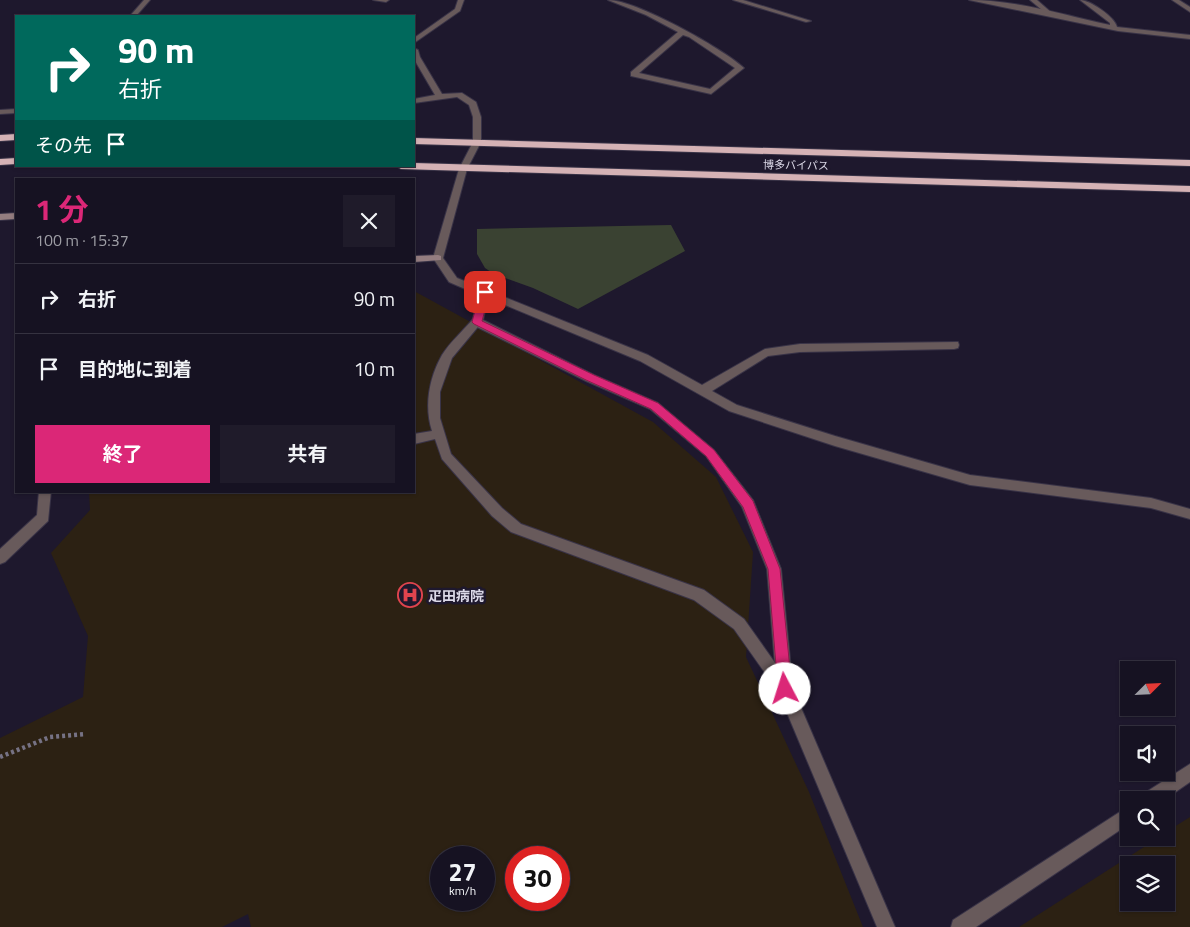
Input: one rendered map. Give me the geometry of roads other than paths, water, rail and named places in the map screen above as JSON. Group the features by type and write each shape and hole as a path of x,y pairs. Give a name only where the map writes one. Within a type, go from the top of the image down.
{"highway":[{"path":"0,138 15,138"},
{"name":"博多バイパス","path":"415,141 1190,163"},
{"path":"0,162 15,162"},
{"name":"博多バイパス","path":"415,167 1190,189"}],"street":[{"path":"134,15 147,0"},
{"path":"376,0 386,0"},
{"path":"415,41 458,10 461,0"},
{"path":"611,0 648,14 692,36 740,68 710,92 634,74 682,32"},
{"path":"736,0 808,21"},
{"path":"972,0 1114,28 1190,36"},
{"path":"1033,0 1050,14"},
{"path":"1083,0 1113,22 1114,28"},
{"path":"1175,0 1190,10"},
{"path":"415,54 440,96"},
{"path":"415,101 459,95 472,104 477,117 478,142 463,169 438,258 453,280 644,358 733,408 835,442 970,480 1151,503 1190,514"},
{"path":"0,112 15,111"},
{"path":"0,216 15,216"},
{"path":"415,259 438,258"},
{"path":"485,292 477,322 447,358 434,392 434,418 446,456 497,512 516,528 699,595 739,624 785,689 886,927"},
{"path":"477,322 590,378 654,406 710,453 748,504 774,569 785,689"},
{"path":"702,390 765,353 800,348 954,345"},
{"path":"415,440 439,434"},
{"path":"0,558 43,517 45,493"},
{"path":"1162,791 1190,772"},
{"path":"960,927 1120,820"}],"place":[{"name":"疋田病院","path":"410,595"}]}
